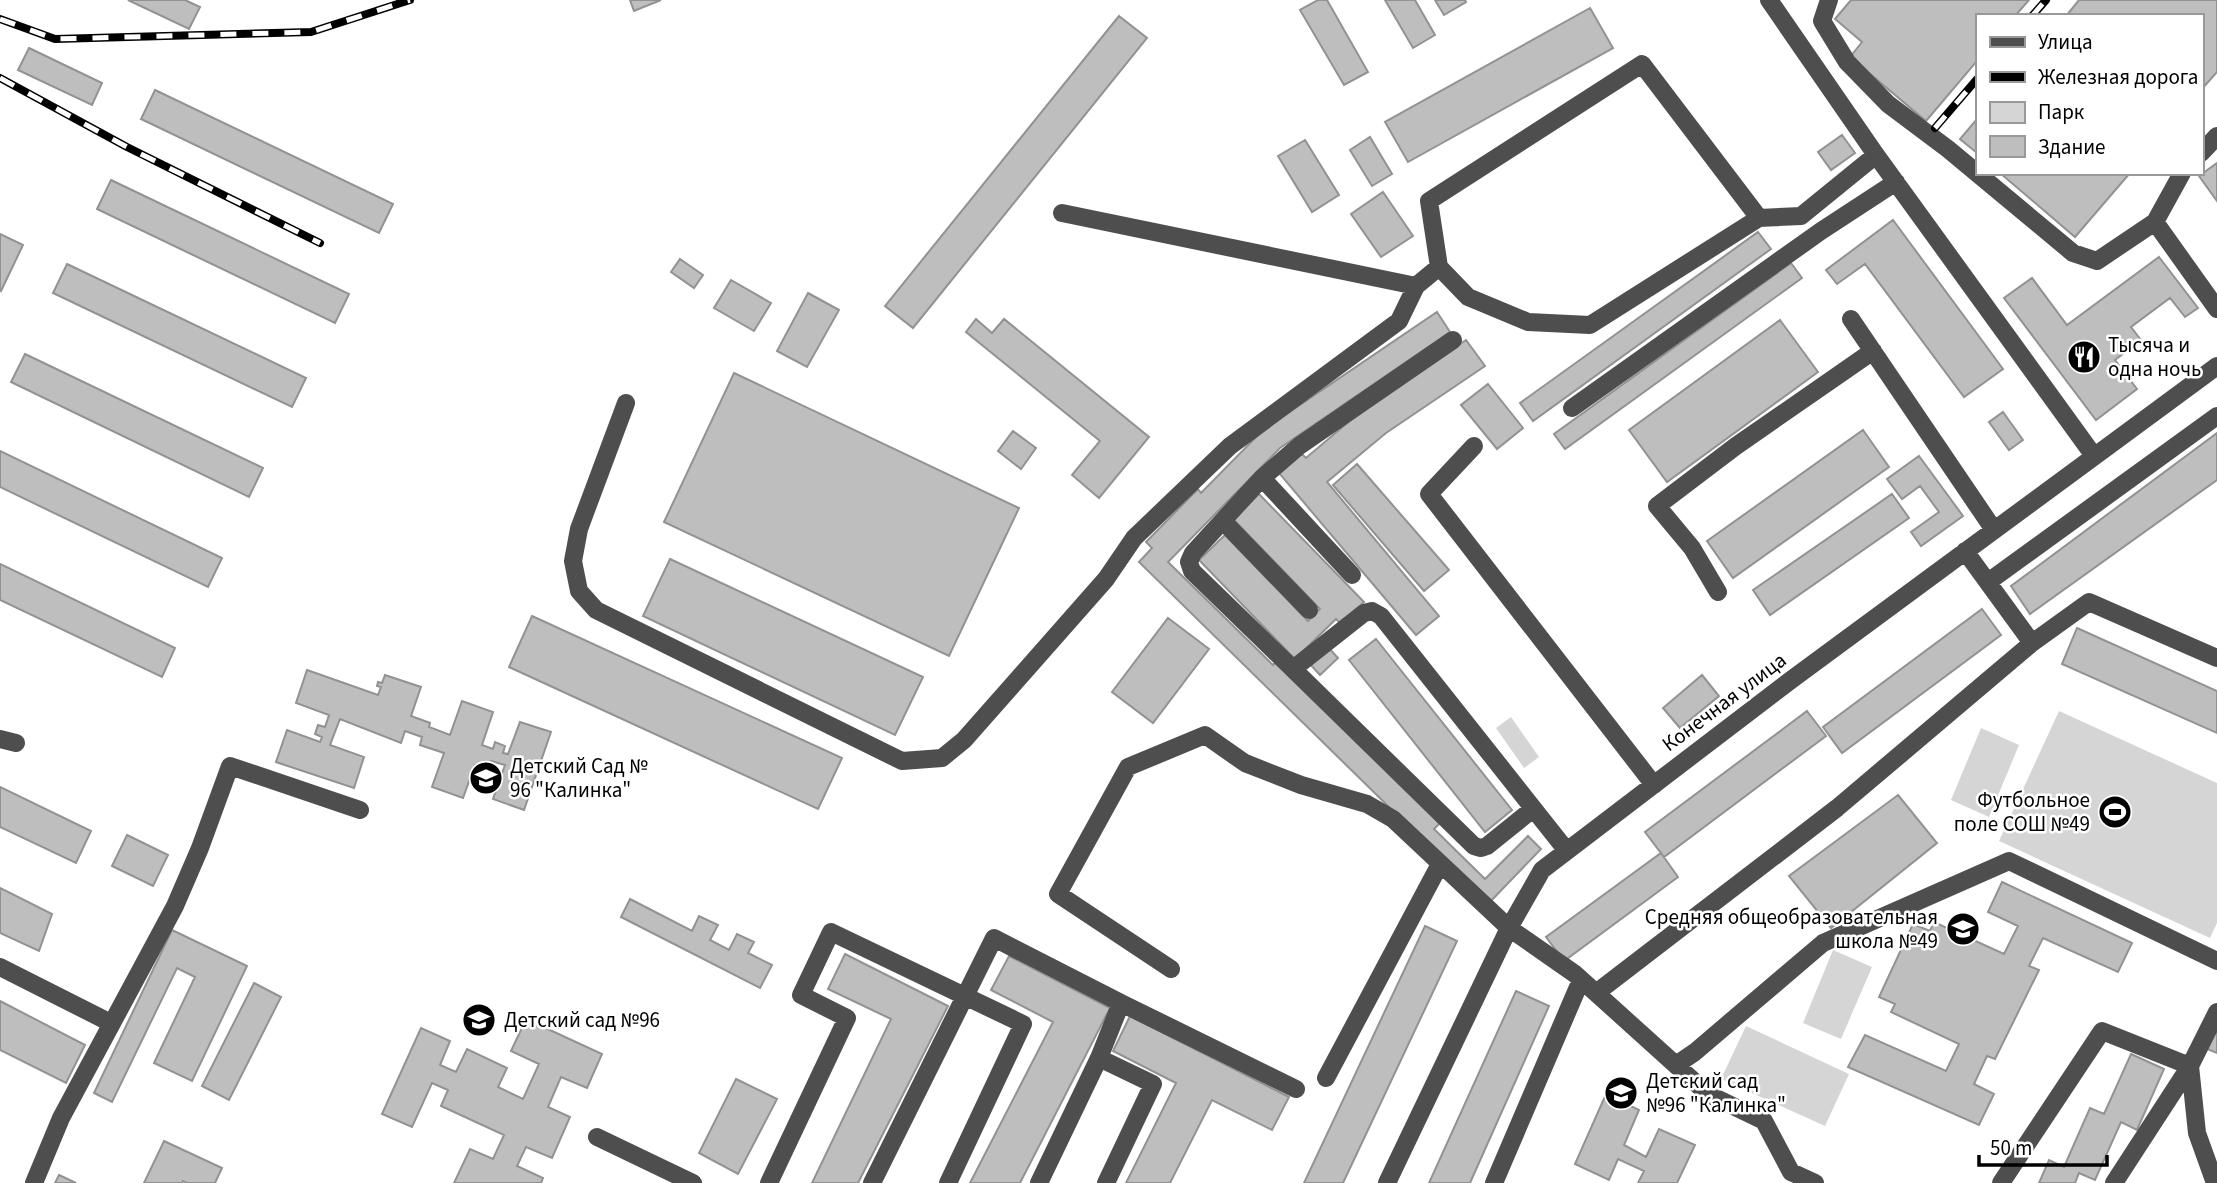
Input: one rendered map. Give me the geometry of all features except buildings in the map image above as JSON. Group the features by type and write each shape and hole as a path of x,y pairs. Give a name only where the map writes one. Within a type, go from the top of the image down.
{"street":[{"path":"1769,0 1876,155 2094,456"},
{"path":"1829,0 1822,21 1847,62 1888,104 1976,172"},
{"path":"1759,218 1642,64 1429,201 1439,267 1468,297 1528,321 1590,325 1759,218 1801,216 1876,155"},
{"path":"2203,151 2217,136"},
{"path":"1979,175 2073,253 2097,261 2155,222 2181,175"},
{"path":"1572,408 1821,231 1896,182"},
{"path":"1062,213 1416,286"},
{"path":"2155,222 2217,309"},
{"path":"626,403 579,529 573,561 579,591 596,610 902,761 942,758 964,740 1106,579 1134,538 1230,446 1399,321 1416,286 1439,267"},
{"path":"1851,319 1994,530"},
{"path":"1453,340 1299,446 1262,478 1193,553 1189,562 1192,571 1474,846 1488,846 1533,808"},
{"path":"1718,592 1692,548 1657,506 1736,446 1873,351"},
{"name":"Конечная улица","path":"1387,1183 1509,928 1542,870 1791,680 2217,366"},
{"path":"1988,583 2217,416"},
{"path":"1474,446 1429,494 1654,785"},
{"path":"1262,478 1352,575"},
{"path":"1223,521 1308,610"},
{"path":"1965,551 2032,643"},
{"path":"1596,993 1837,808 2032,643 2089,602 2217,658"},
{"path":"1293,669 1364,613 1372,611 1381,616 1567,852"},
{"path":"1171,969 1058,894 1128,766 1205,735 1245,763 1301,785 1367,804 1393,819 1509,928 1581,980 1708,1094 1764,1121 1791,1172 1815,1183"},
{"path":"34,1183 61,1118 175,906 230,766 360,810"},
{"path":"1676,1065 1695,1052 1823,943 2009,861 2217,961"},
{"path":"1326,1078 1440,864"},
{"path":"769,1183 848,1018 800,995 831,932 1023,1024 948,1183"},
{"path":"873,1183 994,938 1296,1089"},
{"path":"0,967 103,1019"},
{"path":"1494,1183 1581,980"},
{"path":"1039,1183 1099,1058 1121,1003"},
{"path":"2114,1183 2190,1066 2217,1012"},
{"path":"2001,1183 2102,1031 2190,1066"},
{"path":"1099,1058 1153,1084 1106,1183"},
{"path":"2190,1066 2197,1133 2215,1183"},
{"path":"597,1137 692,1183"}],"green space":[{"name":"Футбольное поле СОШ №49","path":"2059,711 2217,783 2217,923 2210,938 1999,841"},
{"path":"1511,717 1539,757 1524,768 1496,728"},
{"path":"1981,728 2019,745 1989,817 1951,800"},
{"path":"1833,950 1872,967 1841,1039 1803,1023"},
{"path":"1746,1026 1849,1074 1825,1126 1721,1079"}],"railway":[{"path":"0,19 55,39 311,32 410,0"},
{"path":"2034,14 2046,0"},
{"path":"0,78 127,147 320,243"},
{"path":"1935,128 1976,80"}],"place":[{"name":"Тысяча и одна ночь","path":"2084,357"},
{"name":"Детский Сад № 96 \"Калинка\"","path":"486,778"},
{"name":"Футбольное поле СОШ №49","path":"2115,812"},
{"name":"Средняя общеобразовательная школа №49","path":"1963,929"},
{"name":"Детский сад №96","path":"479,1020"},
{"name":"Детский сад №96 \"Калинка\"","path":"1621,1093"}]}
